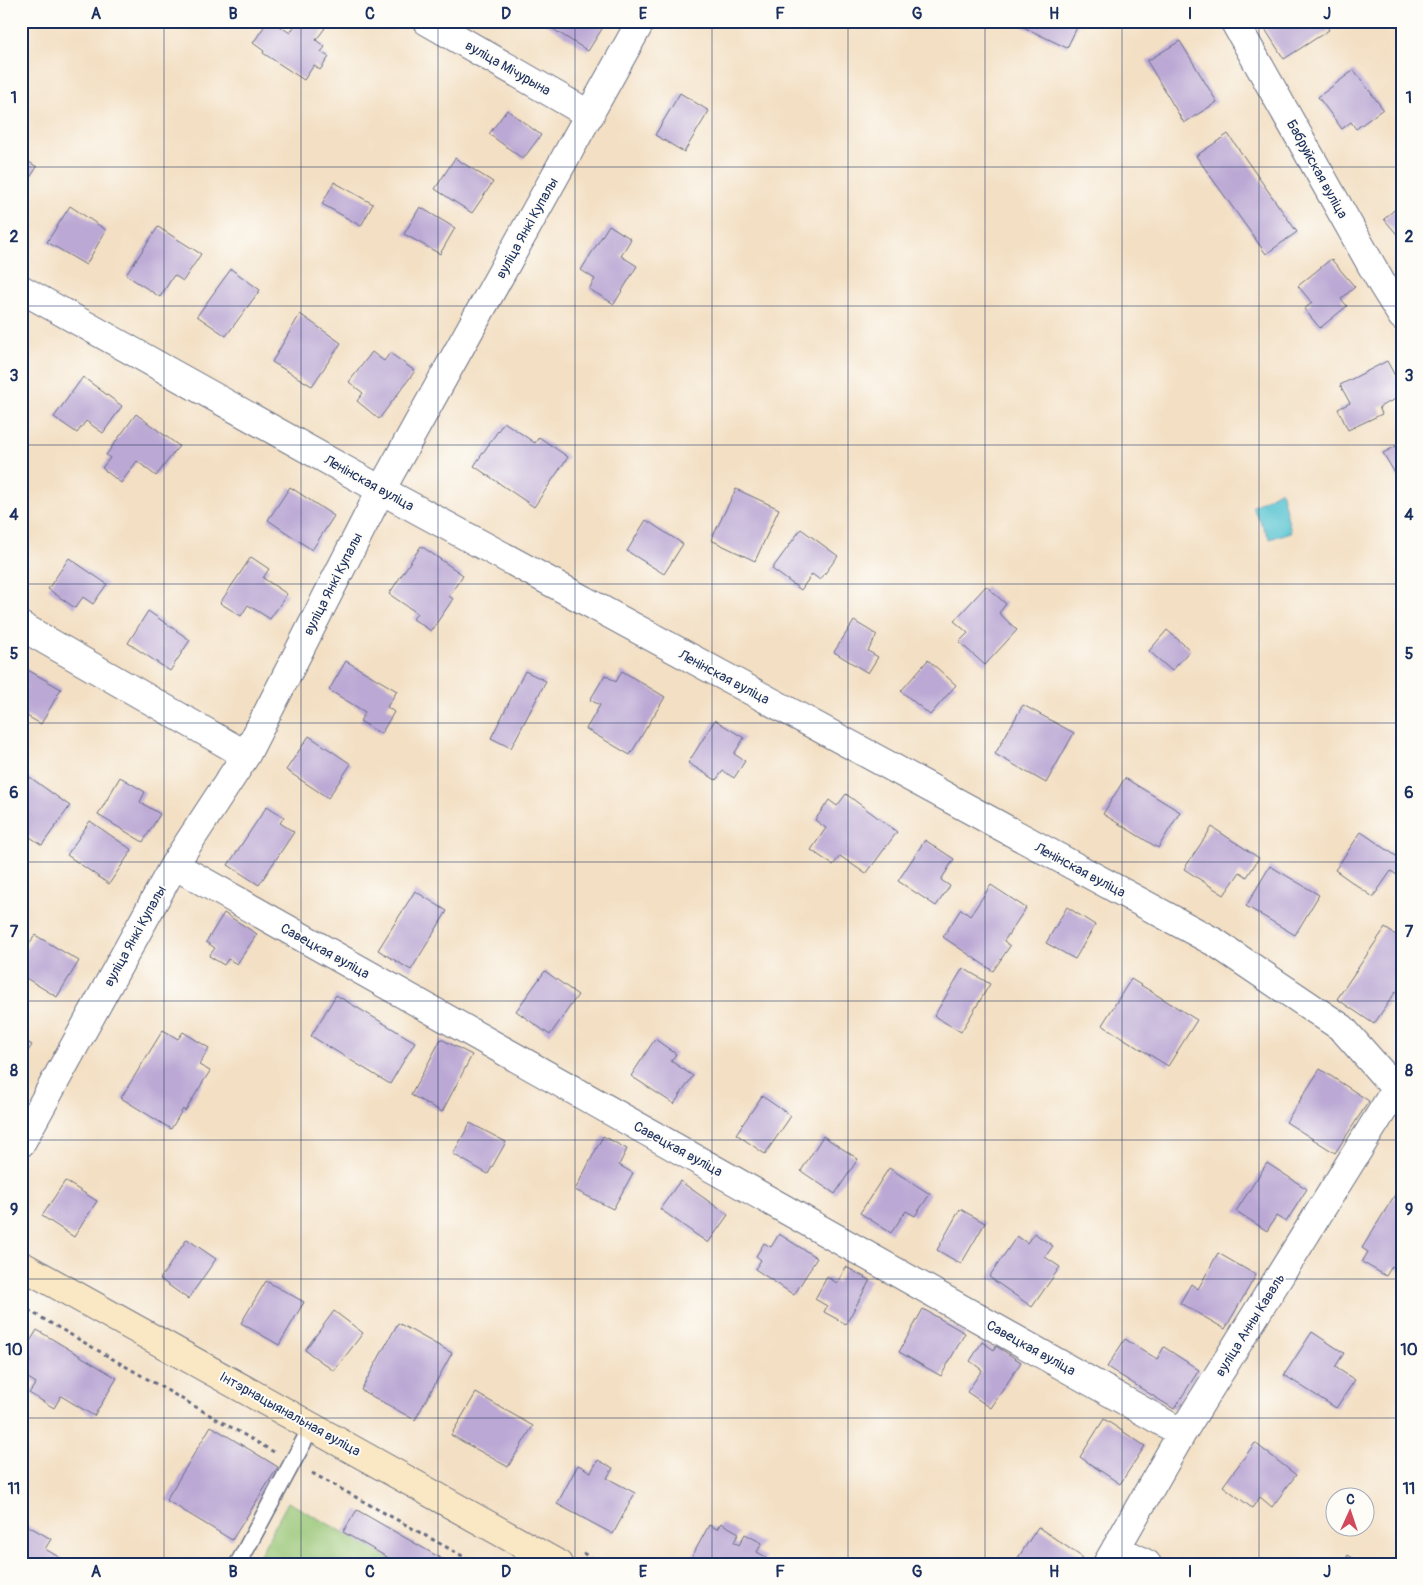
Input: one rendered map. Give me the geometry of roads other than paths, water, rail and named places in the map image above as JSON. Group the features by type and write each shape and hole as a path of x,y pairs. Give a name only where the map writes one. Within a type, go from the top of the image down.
{"street":[{"name":"вуліца Мічурына","path":"427,21 590,115"},
{"name":"вуліца Янкі Купалы","path":"21,1143 174,865 246,755 381,490 590,115 640,21"},
{"name":"Бабруйская вуліца","path":"1234,21 1382,284 1402,316"},
{"name":"Ленінская вуліца","path":"21,289 381,490 1216,943 1342,1028 1399,1093"},
{"path":"21,626 246,755"},
{"name":"Савецкая вуліца","path":"174,865 1182,1433"},
{"name":"вуліца Анны Каваль","path":"1112,1556 1182,1433 1399,1093"},
{"name":"Інтэрнацыянальная вуліца","path":"21,1265 558,1564"},
{"path":"1112,1556 1146,1564"}],"lane":[{"path":"238,1564 312,1426"}],"water":[{"path":"1281,490 1291,532 1270,539 1252,507"}]}
